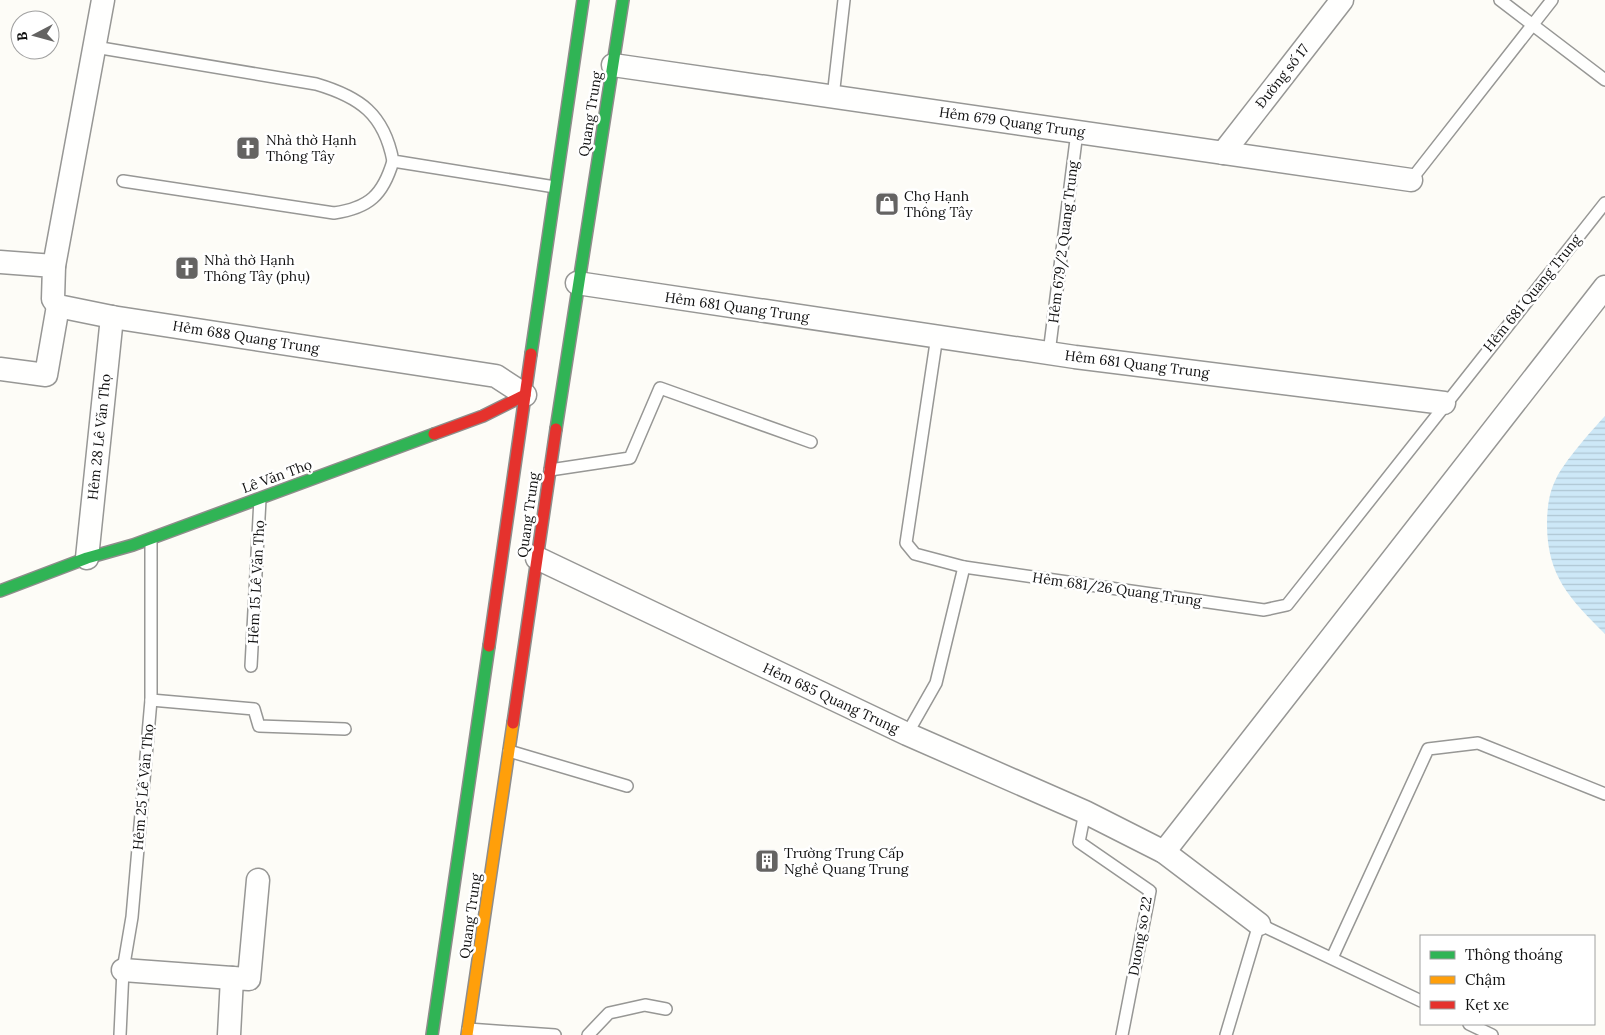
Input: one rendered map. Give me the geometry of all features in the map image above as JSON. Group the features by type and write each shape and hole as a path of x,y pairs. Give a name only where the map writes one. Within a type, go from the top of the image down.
{"main road":[{"name":"Quang Trung","path":"436,1028 530,394 555,187 582,0"},
{"name":"Quang Trung","path":"465,1030 509,751 550,470 558,385 577,283 623,0"},
{"name":"Lê Văn Thọ","path":"0,591 87,558 151,538 483,416 530,394"}],"street":[{"path":"0,369 46,374 58,306 53,299 54,266 103,0"},
{"name":"Đường số 17","path":"1223,153 1342,0"},
{"name":"Hẻm 679 Quang Trung","path":"613,65 1411,180"},
{"path":"0,262 54,266"},
{"name":"Hẻm 681 Quang Trung","path":"577,283 1049,353 1444,403"},
{"path":"1164,852 1605,287"},
{"name":"Hẻm 688 Quang Trung","path":"58,306 112,317 496,376 530,394"},
{"name":"Hẻm 28 Lê Văn Thọ","path":"87,558 112,317"},
{"name":"Hẻm 685 Quang Trung","path":"537,558 907,734 1085,812 1164,852 1259,924"},
{"path":"123,970 248,979 258,880"},
{"path":"229,1035 232,978"}],"lane":[{"path":"833,97 844,0"},
{"path":"1500,0 1605,80"},
{"path":"1411,180 1552,0"},
{"path":"95,47 316,84 338,90 371,111 382,127 389,143 393,161 388,180 377,196 350,210 334,213 123,181"},
{"name":"Hẻm 679/2 Quang Trung","path":"1049,353 1077,132"},
{"path":"393,161 555,187"},
{"name":"Hẻm 681 Quang Trung","path":"1444,403 1605,202"},
{"name":"Hẻm 681/26 Quang Trung","path":"937,336 906,543 916,554 964,567 1264,610 1287,604 1444,403"},
{"path":"550,470 630,458 660,388 811,442"},
{"name":"Hẻm 15 Lê Văn Thọ","path":"251,666 260,498"},
{"name":"Hẻm 25 Lê Văn Thọ","path":"120,1035 123,970 132,917 151,700 151,538"},
{"path":"907,734 936,683 964,567"},
{"path":"151,700 254,709 259,726 345,729"},
{"path":"1332,958 1428,749 1478,743 1605,794"},
{"path":"509,751 627,786"},
{"name":"Duong so 22","path":"1085,812 1079,842 1150,892 1122,1035"},
{"path":"1226,1035 1259,924 1420,1001"},
{"path":"588,1035 609,1013 645,1005 666,1009"},
{"path":"1470,1025 1492,1035"},
{"path":"465,1030 555,1035"}],"water":[{"path":"1605,416 1605,634 1571,598 1556,572 1548,542 1547,524 1550,495 1560,472 1578,447"}],"traffic: fast":[{"path":"531,354 583,0"},
{"path":"556,429 623,0"},
{"path":"0,591 87,558 133,545 434,434"},
{"path":"432,1035 489,646"}],"traffic: slow":[{"path":"467,1035 513,723"}],"traffic: jam":[{"path":"489,646 531,354"},
{"path":"434,434 483,416 525,395"},
{"path":"513,723 556,429"}],"place":[{"name":"Nhà thờ Hạnh Thông Tây","path":"248,148"},
{"name":"Chợ Hạnh Thông Tây","path":"887,204"},
{"name":"Nhà thờ Hạnh Thông Tây (phụ)","path":"187,268"},
{"name":"Trường Trung Cấp Nghề Quang Trung","path":"767,861"}]}
